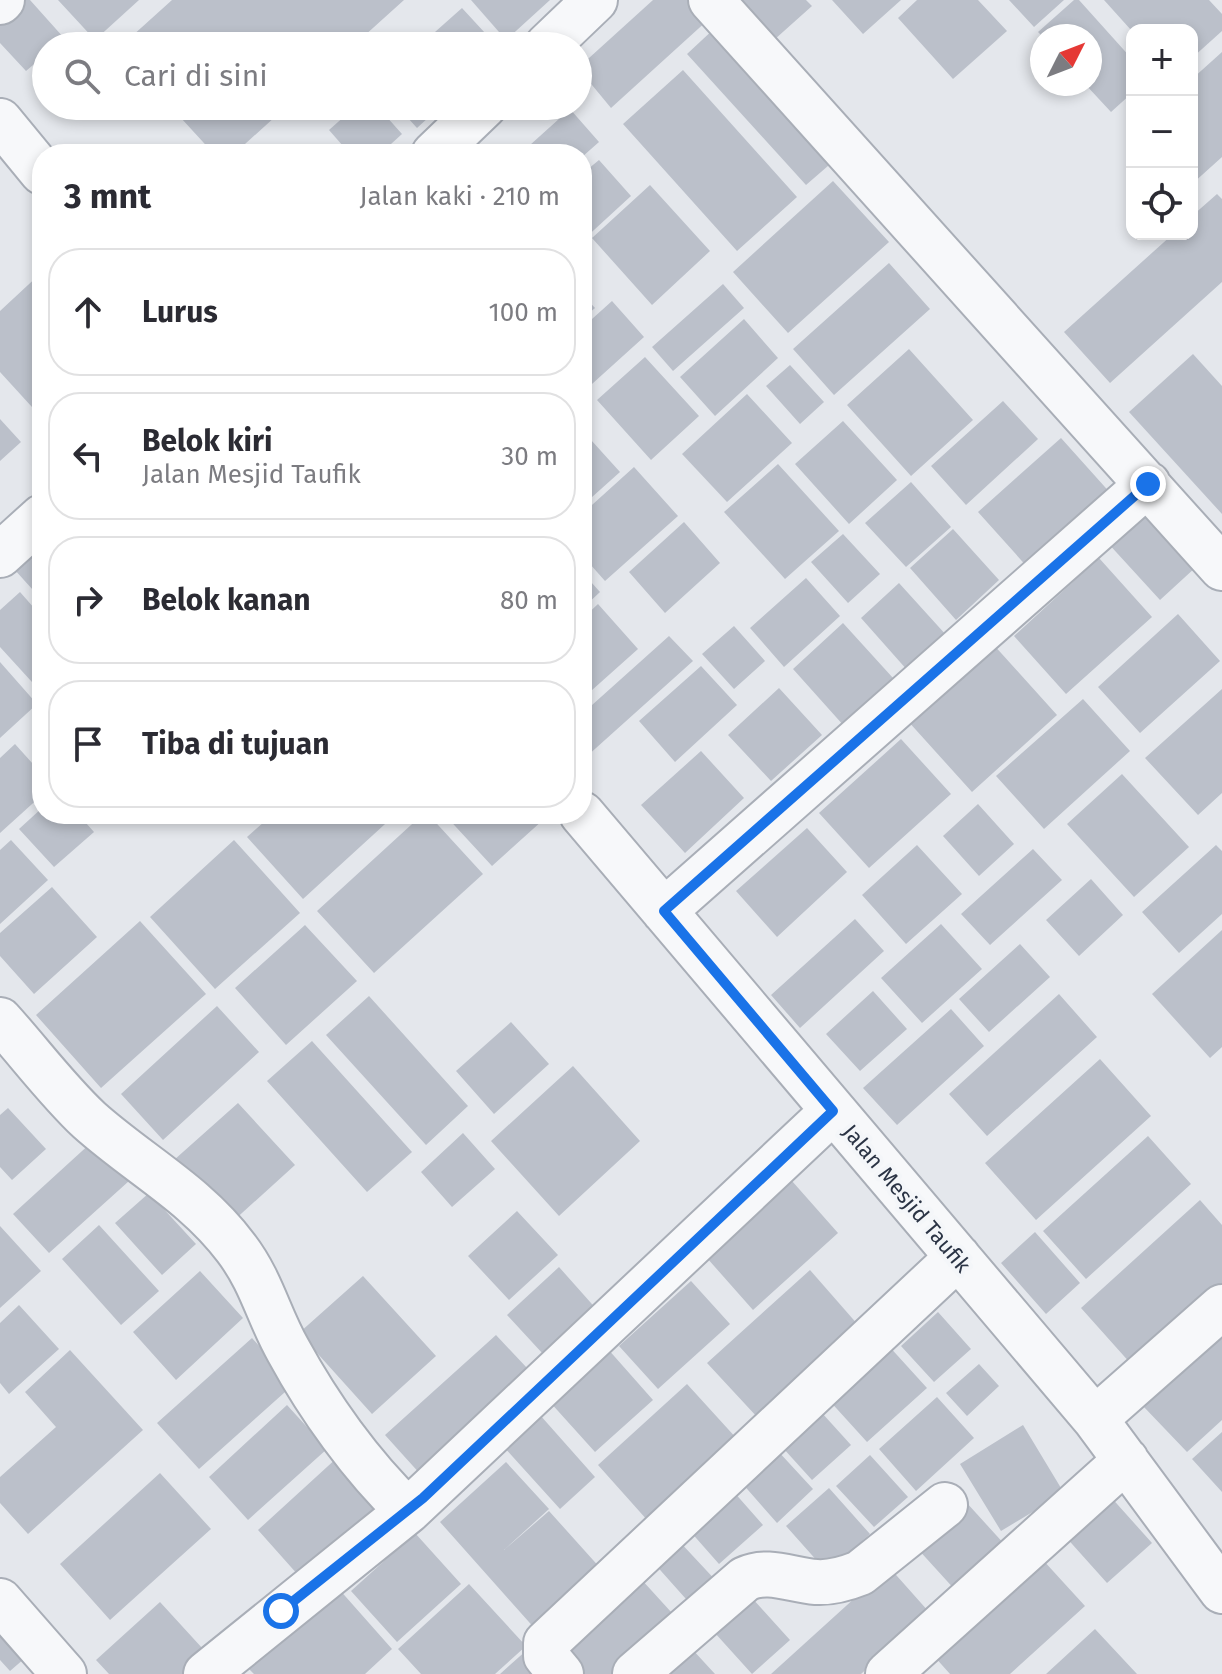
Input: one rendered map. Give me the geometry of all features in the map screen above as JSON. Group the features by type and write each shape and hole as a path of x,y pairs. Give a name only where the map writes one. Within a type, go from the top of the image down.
{"street":[{"path":"562,32 595,0"},
{"path":"711,0 1222,568"},
{"path":"444,144 469,120"},
{"path":"0,121 32,160"},
{"path":"664,911 1148,484"},
{"path":"0,555 32,526"},
{"name":"Jalan Mesjid Taufik","path":"590,824 1095,1419 1222,1591"},
{"path":"0,1020 88,1119 172,1183 206,1213 235,1246 260,1283 295,1362 353,1450 408,1511"},
{"path":"206,1674 408,1511 833,1111"},
{"path":"561,1674 546,1656 546,1643 958,1257"},
{"path":"1095,1419 1222,1307"},
{"path":"888,1674 1126,1460"},
{"path":"635,1674 745,1579 765,1573 829,1582 853,1576 945,1505"},
{"path":"0,1601 64,1674"}],"building":[{"path":"12,0 30,0 59,32 32,32 32,66 26,71 0,43 0,11"},
{"path":"58,0 139,0 104,32 88,32"},
{"path":"172,0 404,0 369,32 137,32"},
{"path":"471,0 550,0 515,32 499,32"},
{"path":"653,0 692,0 709,19 611,108 592,85 592,55"},
{"path":"722,0 806,0 812,6 765,48"},
{"path":"832,0 901,0 863,34"},
{"path":"917,0 978,0 1007,31 953,79 898,18"},
{"path":"1009,0 1064,0 1037,24 1031,24"},
{"path":"1074,0 1079,0 1101,24 1047,24"},
{"path":"1104,0 1209,0 1222,14 1222,31 1198,53 1198,24 1126,24"},
{"path":"462,8 484,32 435,32"},
{"path":"1102,26 1126,52 1126,98 1111,112 1096,96 1102,96"},
{"path":"716,27 836,159 806,185 687,54"},
{"path":"1222,52 1222,157 1198,179 1198,96 1198,74"},
{"path":"683,70 797,197 737,251 623,124"},
{"path":"183,120 272,120 245,144 205,144"},
{"path":"340,120 390,120 402,134 391,144 341,144 329,130"},
{"path":"410,120 426,120 417,128"},
{"path":"558,120 580,120 599,142 592,148 592,144 531,144"},
{"path":"599,160 631,196 592,232 592,166"},
{"path":"833,181 889,242 788,333 733,272"},
{"path":"650,185 710,251 652,305 592,238"},
{"path":"1217,194 1222,199 1222,282 1110,383 1064,332 1166,240 1198,240 1198,211"},
{"path":"889,263 930,309 834,395 793,349"},
{"path":"32,281 32,407 0,372 0,311"},
{"path":"723,284 744,308 673,371 652,347"},
{"path":"612,301 644,337 592,384 592,319"},
{"path":"744,319 778,358 715,416 680,377"},
{"path":"909,349 973,420 911,476 847,405"},
{"path":"1193,354 1222,386 1222,514 1129,412"},
{"path":"645,357 699,416 651,460 597,400"},
{"path":"790,365 824,402 800,424 766,386"},
{"path":"747,394 792,443 727,502 682,454"},
{"path":"1003,401 1038,439 966,505 931,466"},
{"path":"0,419 21,442 0,461"},
{"path":"843,421 897,480 849,524 795,464"},
{"path":"1061,438 1113,496 1030,570 978,512"},
{"path":"592,441 620,472 592,497"},
{"path":"778,464 839,531 785,579 724,512"},
{"path":"634,467 678,516 605,581 592,566 592,505"},
{"path":"911,482 951,527 906,567 865,523"},
{"path":"1142,507 1196,567 1160,600 1106,541"},
{"path":"684,522 720,563 665,613 629,572"},
{"path":"953,529 999,580 956,620 910,568"},
{"path":"843,534 880,574 848,603 811,562"},
{"path":"32,552 32,589 14,569"},
{"path":"1099,558 1152,617 1066,694 1014,636"},
{"path":"806,578 840,616 784,667 750,628"},
{"path":"592,583 600,592 592,600"},
{"path":"899,583 947,636 908,671 861,618"},
{"path":"20,592 32,606 32,682 0,647 0,610"},
{"path":"598,604 638,649 592,690 592,610"},
{"path":"1178,614 1220,661 1140,733 1098,687"},
{"path":"843,623 903,689 853,736 793,669"},
{"path":"734,626 765,661 734,689 702,654"},
{"path":"669,636 693,661 592,752 592,705"},
{"path":"992,643 1057,715 972,792 907,720"},
{"path":"0,662 32,698 32,709 0,738"},
{"path":"701,666 737,705 675,762 639,721"},
{"path":"779,688 822,735 771,781 728,735"},
{"path":"1222,689 1222,793 1198,815 1145,758"},
{"path":"1083,699 1130,751 1044,829 996,776"},
{"path":"901,739 951,794 869,868 819,813"},
{"path":"15,744 32,763 32,804 0,833 0,758"},
{"path":"701,751 744,798 685,853 641,805"},
{"path":"1122,774 1189,847 1134,897 1067,824"},
{"path":"978,804 1014,844 979,876 943,836"},
{"path":"32,817 32,824 87,824 94,832 54,867 19,829"},
{"path":"262,824 385,824 303,899 247,837"},
{"path":"412,824 437,824 483,874 374,973 317,911"},
{"path":"453,824 539,824 492,866"},
{"path":"807,828 847,872 777,937 736,891"},
{"path":"11,840 48,880 0,924 0,850"},
{"path":"234,840 300,913 215,989 150,917"},
{"path":"917,845 962,894 906,944 862,895"},
{"path":"1216,845 1222,851 1222,914 1179,953 1142,912"},
{"path":"1033,849 1062,880 990,945 961,914"},
{"path":"1091,879 1123,915 1079,956 1046,920"},
{"path":"52,887 97,937 34,994 0,956 0,933"},
{"path":"855,919 884,951 800,1028 771,995"},
{"path":"140,921 206,994 101,1088 36,1015"},
{"path":"941,924 982,969 922,1023 881,978"},
{"path":"305,925 357,981 286,1045 235,988"},
{"path":"1222,930 1222,1047 1210,1058 1152,994"},
{"path":"1020,944 1050,977 989,1032 959,999"},
{"path":"873,991 907,1029 860,1071 826,1034"},
{"path":"1059,994 1097,1037 987,1136 949,1094"},
{"path":"369,996 468,1106 426,1145 326,1035"},
{"path":"217,1006 259,1052 163,1140 121,1094"},
{"path":"951,1009 984,1046 897,1125 863,1088"},
{"path":"511,1022 549,1064 494,1114 456,1071"},
{"path":"312,1041 412,1152 367,1192 267,1081"},
{"path":"1100,1059 1151,1116 1036,1220 985,1163"},
{"path":"573,1066 640,1141 559,1216 491,1141"},
{"path":"238,1103 295,1165 231,1223 174,1160"},
{"path":"8,1108 46,1149 12,1180 0,1167 0,1115"},
{"path":"463,1133 495,1169 452,1207 421,1172"},
{"path":"1148,1136 1191,1184 1086,1279 1043,1231"},
{"path":"93,1141 129,1181 49,1253 13,1214"},
{"path":"792,1181 838,1233 753,1310 707,1258"},
{"path":"149,1193 196,1244 162,1275 115,1223"},
{"path":"1200,1200 1222,1225 1222,1299 1140,1374 1081,1308"},
{"path":"517,1211 558,1255 509,1300 468,1256"},
{"path":"99,1225 159,1291 121,1325 62,1259"},
{"path":"0,1226 41,1271 0,1308"},
{"path":"1035,1232 1080,1283 1046,1314 1001,1263"},
{"path":"559,1267 607,1321 555,1367 507,1315"},
{"path":"810,1270 859,1326 758,1418 707,1363"},
{"path":"200,1271 243,1318 176,1380 133,1332"},
{"path":"363,1276 436,1356 372,1414 299,1333"},
{"path":"691,1281 730,1324 658,1389 619,1346"},
{"path":"19,1305 59,1349 9,1394 0,1383 0,1323"},
{"path":"938,1312 971,1349 934,1382 901,1346"},
{"path":"496,1335 543,1385 431,1486 385,1435"},
{"path":"1222,1335 1222,1420 1187,1452 1143,1406"},
{"path":"252,1338 294,1384 199,1469 157,1423"},
{"path":"887,1344 927,1388 867,1442 827,1398"},
{"path":"607,1348 653,1400 595,1452 549,1401"},
{"path":"70,1350 143,1430 28,1534 0,1503 0,1477 56,1427 25,1392"},
{"path":"979,1364 999,1386 967,1416 946,1393"},
{"path":"687,1384 738,1440 648,1521 598,1465"},
{"path":"937,1397 974,1438 916,1491 879,1449"},
{"path":"287,1405 327,1449 248,1520 209,1477"},
{"path":"822,1413 851,1445 812,1480 783,1448"},
{"path":"540,1415 595,1477 560,1509 504,1447"},
{"path":"1023,1425 1064,1493 1001,1531 960,1464"},
{"path":"1222,1432 1222,1492 1192,1459"},
{"path":"777,1450 813,1489 777,1523 741,1482"},
{"path":"870,1455 908,1497 874,1527 836,1486"},
{"path":"339,1456 389,1511 307,1585 258,1530"},
{"path":"506,1462 549,1509 504,1550 549,1511 611,1580 545,1640 440,1522"},
{"path":"160,1473 211,1529 110,1620 60,1564"},
{"path":"829,1488 870,1534 827,1572 786,1526"},
{"path":"733,1491 763,1525 719,1564 689,1530"},
{"path":"1109,1495 1152,1543 1107,1583 1064,1535"},
{"path":"966,1502 1006,1546 957,1592 916,1547"},
{"path":"415,1533 461,1584 397,1642 351,1591"},
{"path":"678,1540 720,1585 694,1608 653,1562"},
{"path":"1032,1548 1085,1606 1010,1674 950,1674 925,1646"},
{"path":"889,1567 929,1612 861,1674 771,1674"},
{"path":"641,1579 682,1624 627,1674 581,1674 561,1651"},
{"path":"469,1584 526,1646 495,1674 421,1674 398,1649"},
{"path":"338,1588 392,1649 365,1674 254,1674 249,1669"},
{"path":"743,1588 790,1640 752,1674 705,1622"},
{"path":"160,1602 214,1661 199,1674 109,1674 96,1660"},
{"path":"0,1616 32,1652 10,1671 0,1660"},
{"path":"1095,1629 1137,1674 1046,1674"},
{"path":"528,1649 551,1674 500,1674"},
{"path":"692,1649 715,1674 665,1674"}],"route":[{"path":"281,1611 423,1498 833,1111 664,911 1148,484"}]}
